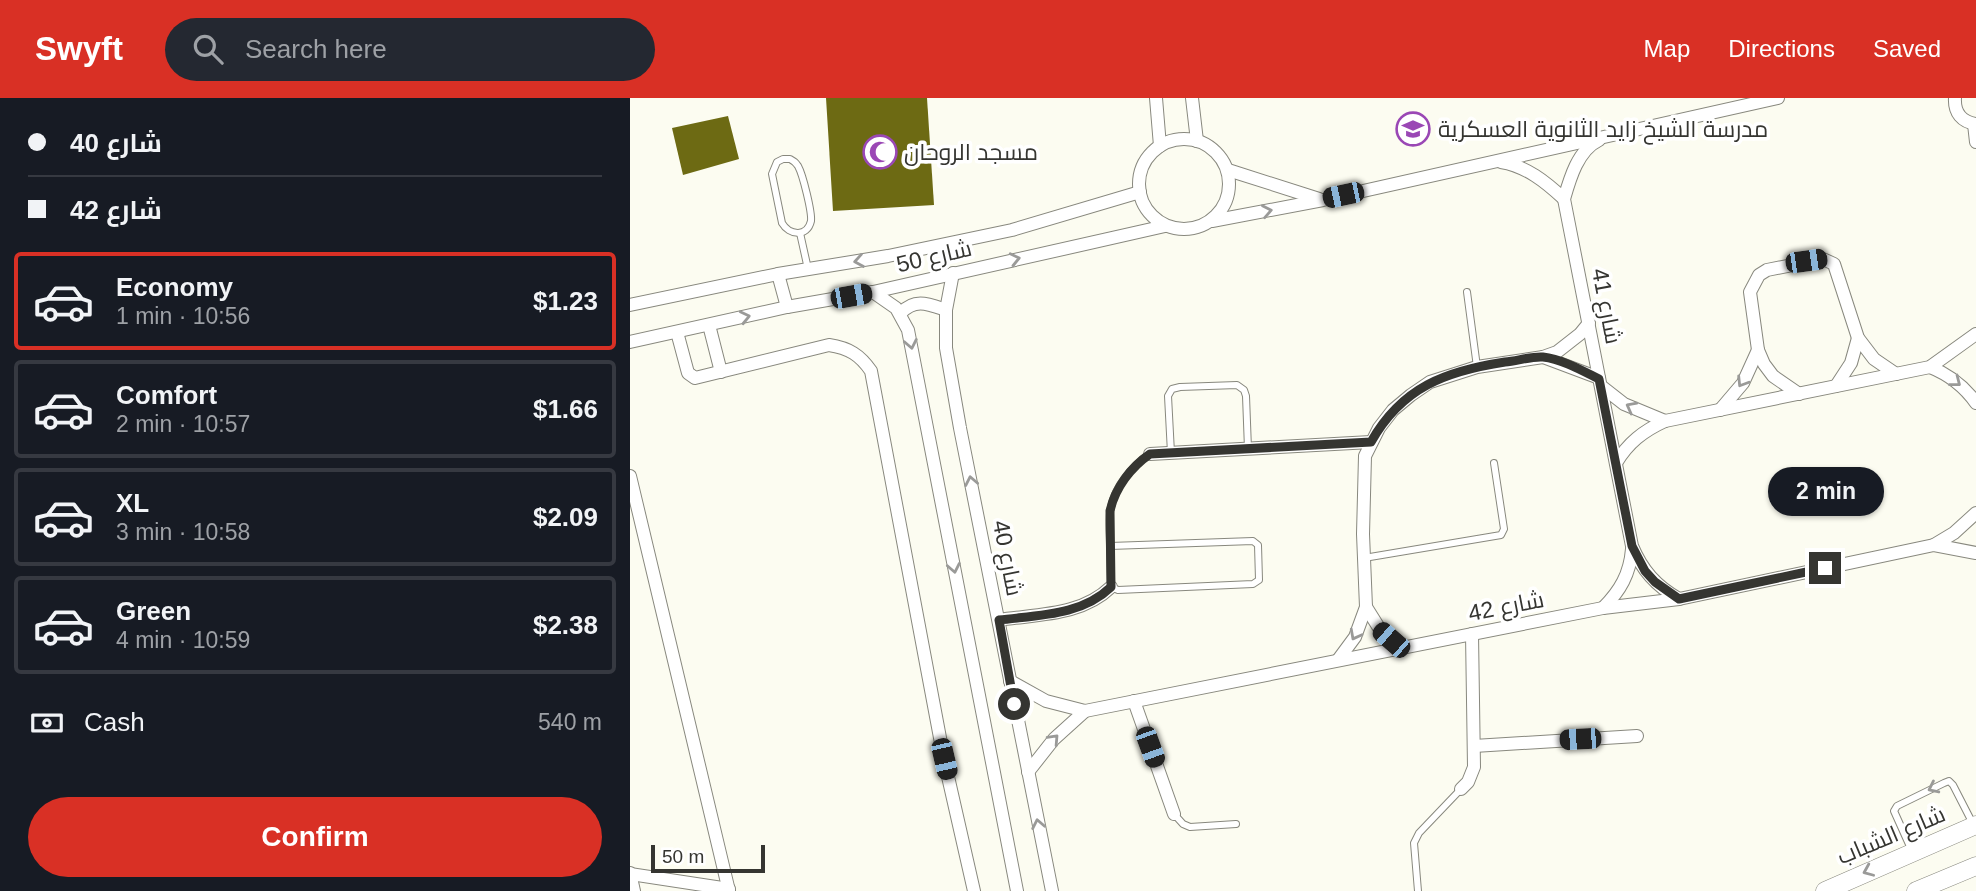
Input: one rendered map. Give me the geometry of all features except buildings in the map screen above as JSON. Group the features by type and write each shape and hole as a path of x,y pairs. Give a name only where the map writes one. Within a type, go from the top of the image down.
{"street":[{"path":"1156,98 1160,146"},
{"path":"1192,98 1197,141"},
{"path":"1212,221 1323,200 1778,98"},
{"path":"1955,98 1958,114 1962,119 1975,124 1976,142"},
{"path":"1494,161 1513,164 1532,173 1564,199 1579,160 1592,143 1609,136"},
{"path":"1178,139 1197,141 1216,152 1228,170 1229,193 1220,214 1203,226 1184,230 1165,226 1148,212 1140,192 1139,181 1145,161 1160,146 1178,139"},
{"path":"1228,170 1323,200"},
{"name":"شارع 50","path":"630,305 1012,230 1140,192"},
{"name":"شارع 41","path":"1564,199 1632,546 1631,564 1625,580 1616,596 1603,608"},
{"name":"شارع 50","path":"630,342 787,307 873,292 1165,226"},
{"path":"1798,394 1773,376 1758,350 1750,292 1753,283 1767,270 1823,259 1834,264 1858,338 1874,359 1896,374"},
{"name":"شارع 40","path":"954,273 946,310 946,348 1052,891"},
{"path":"778,274 787,307"},
{"path":"873,292 901,313 908,330 1017,891"},
{"path":"901,313 907,306 915,303 946,310"},
{"path":"1338,660 1355,637 1366,607 1365,456 1371,442 1394,410 1430,382 1477,366 1543,357 1569,344 1589,323"},
{"path":"709,325 721,372"},
{"path":"677,332 688,373 695,378 829,345 854,352 871,371 944,759 974,891"},
{"path":"1616,463 1641,434 1665,421 1930,367 1976,334"},
{"path":"1836,386 1851,363 1858,338"},
{"path":"1720,410 1743,383 1758,350"},
{"path":"1543,357 1600,382 1624,404 1665,421"},
{"path":"1930,367 1952,378 1976,403"},
{"path":"1150,454 1371,442"},
{"path":"630,476 729,890 630,873 634,891"},
{"name":"شارع 42","path":"1010,681 1046,701 1086,711 1603,608 1679,599 1934,545 1954,533 1976,513"},
{"name":"شارع 42","path":"1934,545 1976,553"},
{"name":"شارع 41","path":"1632,546 1645,571 1655,582 1679,599"},
{"path":"999,620 1072,610 1086,605 1111,587"},
{"path":"1366,607 1381,631 1403,648"},
{"path":"1461,789 1468,782 1474,767 1472,634"},
{"path":"1134,701 1174,814"},
{"name":"شارع 42","path":"1028,772 1054,739 1086,711"},
{"path":"1474,746 1637,736"},
{"name":"شارع الشباب","path":"1825,891 1975,825"},
{"path":"1916,891 1976,866"}],"lane":[{"path":"783,159 790,159 799,169 811,214 807,229 800,233 786,230 782,223 772,174 773,167 783,159"},
{"path":"800,233 808,269"},
{"path":"1467,292 1477,366"},
{"path":"1171,453 1168,396 1172,389 1180,387 1237,385 1244,390 1248,449"},
{"path":"1110,546 1253,541 1258,545 1259,580 1253,584 1118,590 1111,587 1110,546 1110,511 1112,500 1135,464 1150,454"},
{"path":"1364,558 1501,535 1504,529 1494,463"},
{"path":"1912,852 1894,811 1897,806 1944,783 1950,782 1953,785 1975,825"},
{"path":"1418,891 1414,843 1419,833 1461,789"},
{"path":"1174,814 1190,827 1236,824"}],"place":[{"name":"مدرسة الشيخ زايد الثانوية العسكرية","path":"1413,129"},
{"name":"مسجد الروحان","path":"880,152"}],"route":[{"path":"1014,704 999,620 1072,610 1102,596 1111,587 1112,500 1135,464 1150,454 1371,442 1394,410 1411,395 1430,382 1477,366 1543,357 1599,379 1632,546 1645,571 1666,592 1679,599 1825,568"}]}
